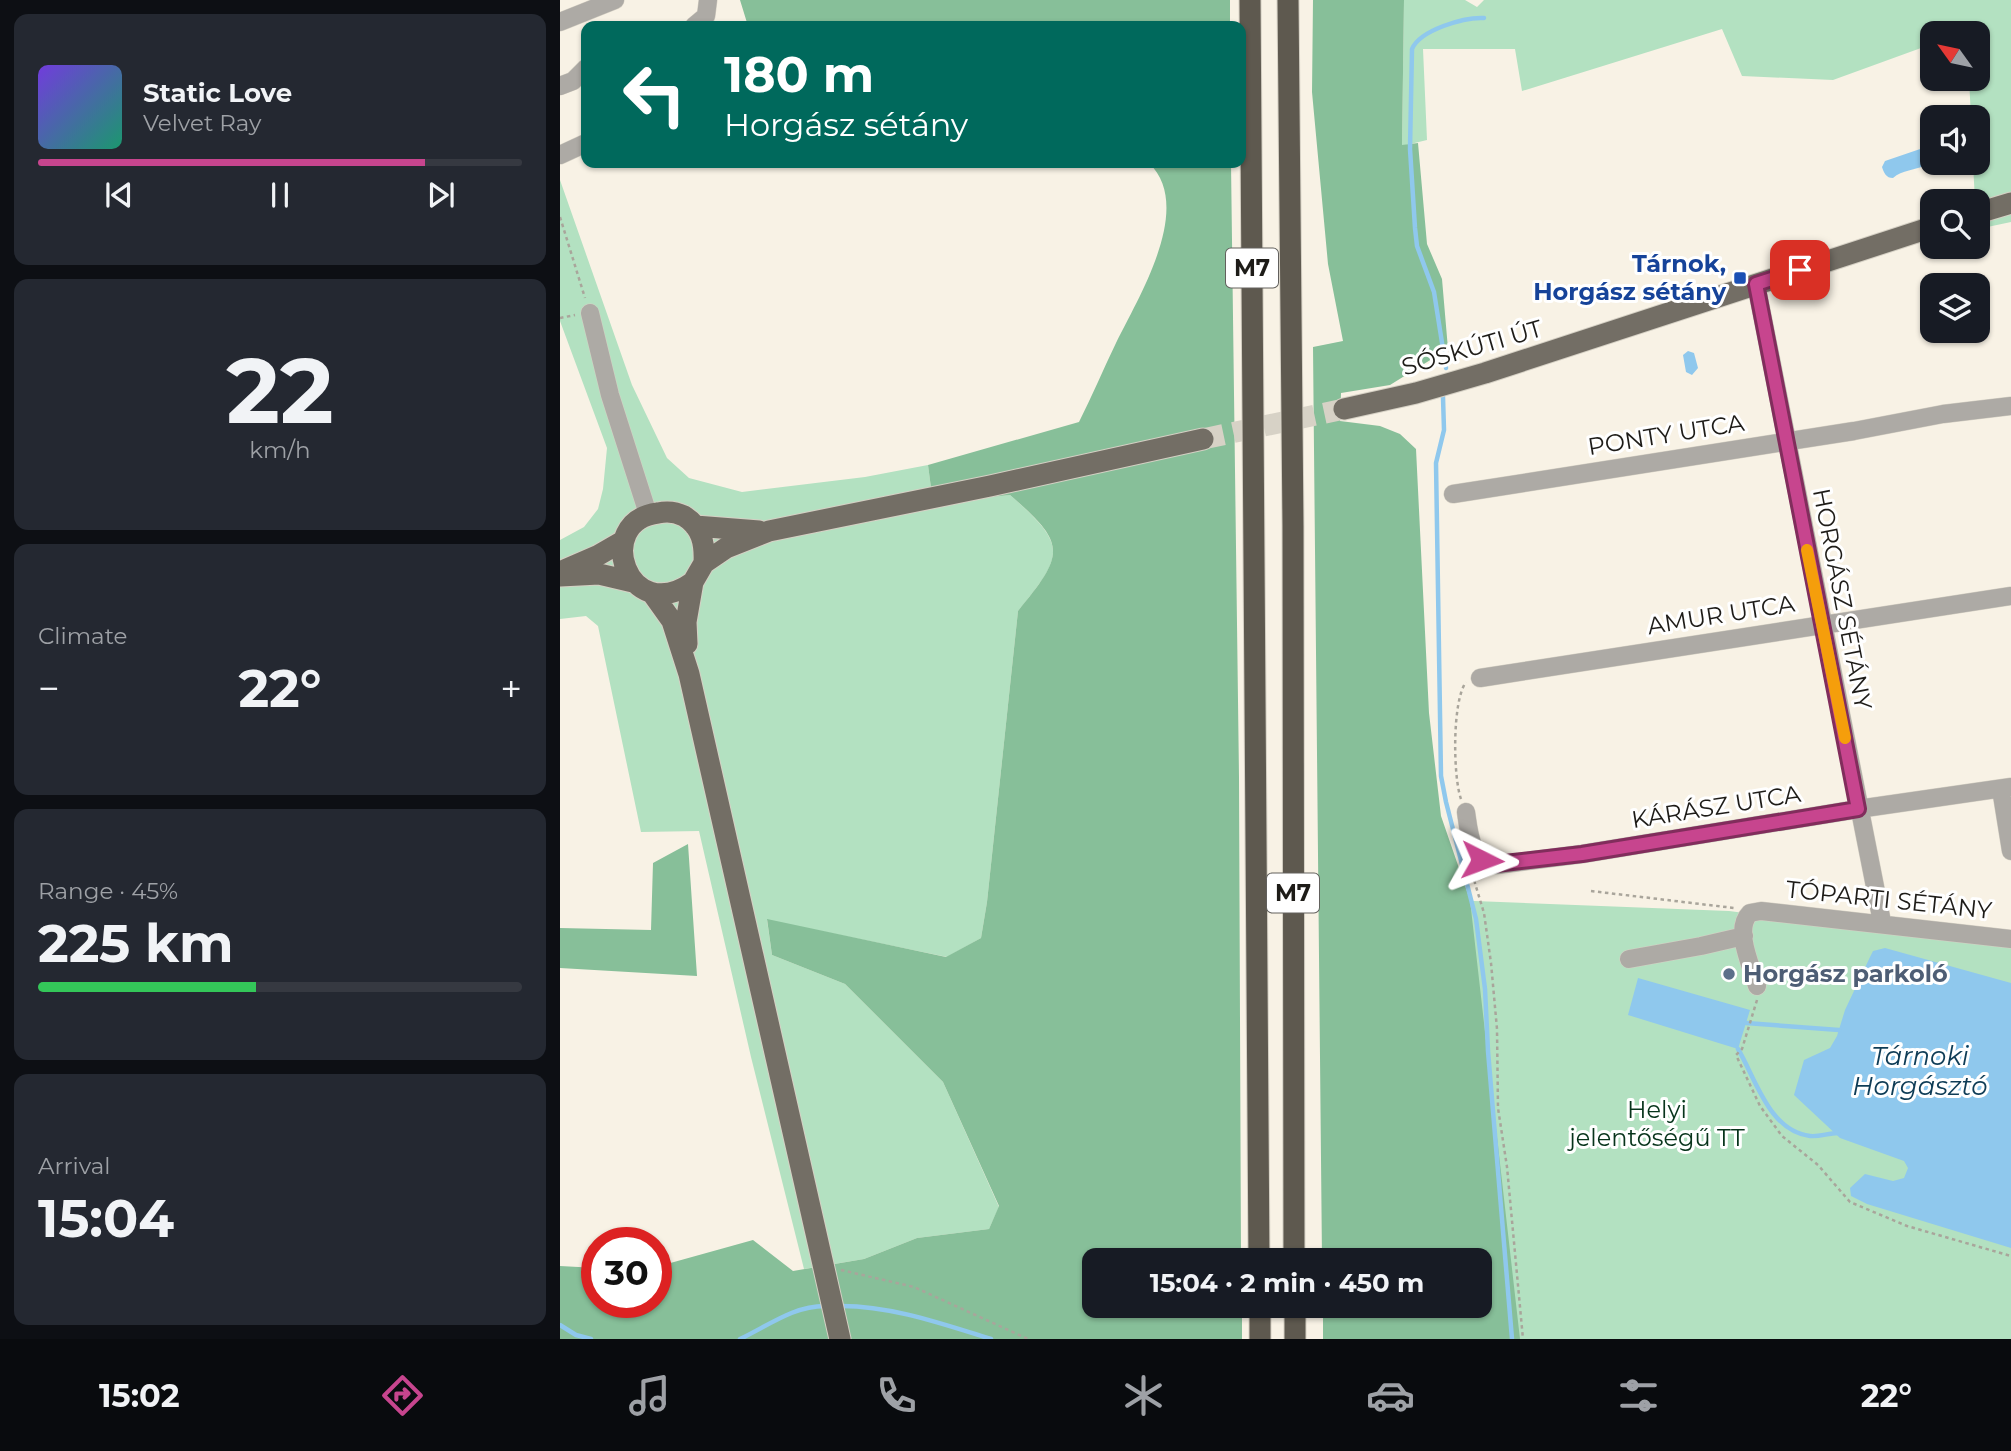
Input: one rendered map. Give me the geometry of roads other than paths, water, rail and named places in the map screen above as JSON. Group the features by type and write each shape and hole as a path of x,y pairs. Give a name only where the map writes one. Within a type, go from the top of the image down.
{"highway":[{"name":"M7","path":"1250,0 1259,1248"},
{"name":"M7","path":"1288,0 1293,526 1294,1248"},
{"path":"1260,1318 1260,1339"},
{"path":"1295,1318 1295,1339"}],"main road":[{"path":"1990,209 2011,203"},
{"name":"SÓSKÚTI ÚT","path":"1344,409 1416,393 1485,373 1920,231"},
{"path":"689,674 685,622 693,582 704,563 726,548 769,531 1203,439"},
{"path":"560,574 623,541 636,521 648,514 669,511 683,516 695,526 703,539 704,563"},
{"path":"695,526 769,531"},
{"path":"623,541 625,569 633,582"},
{"path":"560,574 598,574 633,582 652,593 672,621 689,674 840,1336"},
{"path":"652,593 681,591 693,582"}],"street":[{"path":"560,22 615,0"},
{"path":"560,86 573,81 581,73"},
{"path":"560,155 581,145"},
{"name":"HORGÁSZ SÉTÁNY","path":"1756,284 1882,922"},
{"path":"590,313 610,395 648,514"},
{"name":"PONTY UTCA","path":"1453,494 1944,414 2011,406"},
{"name":"AMUR UTCA","path":"1480,678 2011,596"},
{"path":"2006,788 2011,851"},
{"name":"KÁRÁSZ UTCA","path":"1466,812 1473,846 1482,860 1496,864 1582,854 2006,788"},
{"name":"TÓPARTI SÉTÁNY","path":"1744,936 1744,924 1756,912 1882,922 2011,939"},
{"path":"1629,959 1701,947 1744,936 1757,986"}],"water":[{"path":"1920,149 1920,167 1893,178 1885,173 1882,167 1885,161"},
{"path":"1688,351 1694,353 1698,368 1692,375 1686,372 1683,355"},
{"name":"Tárnoki Horgásztó","path":"1885,948 2011,983 2011,1248 1867,1204 1851,1196 1850,1188 1865,1174 1893,1181 1904,1178 1908,1168 1904,1161 1840,1138 1794,1095 1804,1060 1830,1048 1873,951"},
{"path":"1638,978 1750,1010 1738,1049 1628,1015"}],"waterway":[{"path":"1446,368 1434,292 1417,246 1415,228 1410,149 1412,49 1424,36 1444,26 1484,18"},
{"path":"1443,397 1444,430 1436,463 1441,776 1476,919 1485,989 1512,1339"},
{"path":"1746,1023 1839,1030"},
{"path":"1738,1049 1765,1102 1784,1125 1810,1136 1838,1133"},
{"path":"740,1339 791,1313 825,1306"},
{"path":"838,1306 896,1312 991,1339"},
{"path":"560,1325 576,1335 591,1339"}],"tunnel":[{"path":"1203,439 1344,409"}],"place":[{"name":"Tárnok, Horgász sétány","path":"1740,278"},
{"name":"Horgász parkoló","path":"1729,974"}],"park label":[{"name":"Helyi jelentőségű TT","path":"1657,1124"}]}
